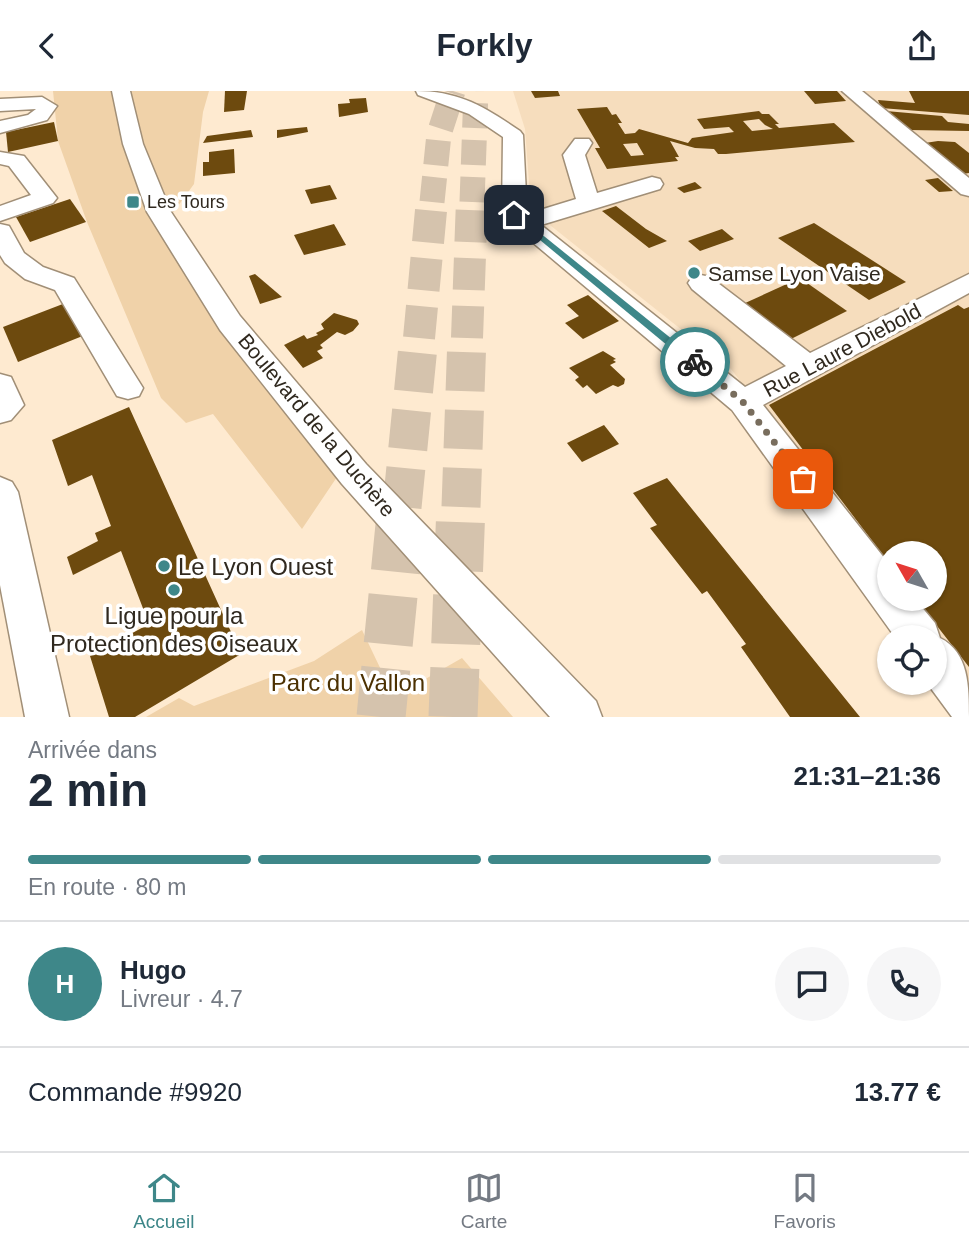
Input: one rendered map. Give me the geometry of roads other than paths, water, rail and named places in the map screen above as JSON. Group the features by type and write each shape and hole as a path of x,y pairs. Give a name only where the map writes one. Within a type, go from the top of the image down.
{"street":[{"name":"Boulevard de la Duchère","path":"121,91 133,144 159,212 230,323 354,474 580,717"},
{"path":"425,91 476,110 513,135 514,215 743,402"},
{"path":"850,91 969,189"},
{"path":"0,105 42,103 47,106 47,110 44,115 36,118 0,127"},
{"path":"582,143 574,155 589,203"},
{"path":"0,158 16,161 45,198 0,213"},
{"path":"523,223 652,184"},
{"path":"0,231 14,258 34,273 65,284 128,389"},
{"name":"Rue Laure Diebold","path":"877,580 743,402 969,282"},
{"path":"701,283 809,368"},
{"path":"0,385 8,405 0,411"},
{"path":"0,492 47,717"},
{"path":"947,674 969,703"}],"tunnel":[{"path":"432,202 439,134 453,91"},
{"path":"472,202 476,91"},
{"path":"419,338 432,200"},
{"path":"467,338 472,200"},
{"path":"402,507 419,336"},
{"path":"461,507 467,336"},
{"path":"381,717 402,505"},
{"path":"453,717 461,505"}],"place":[{"name":"Les Tours","path":"133,202"},
{"name":"Samse Lyon Vaise","path":"694,273"},
{"name":"Le Lyon Ouest","path":"164,566"},
{"name":"Ligue pour la Protection des Oiseaux","path":"174,590"}],"park label":[{"name":"Parc du Vallon","path":"348,682"}]}
